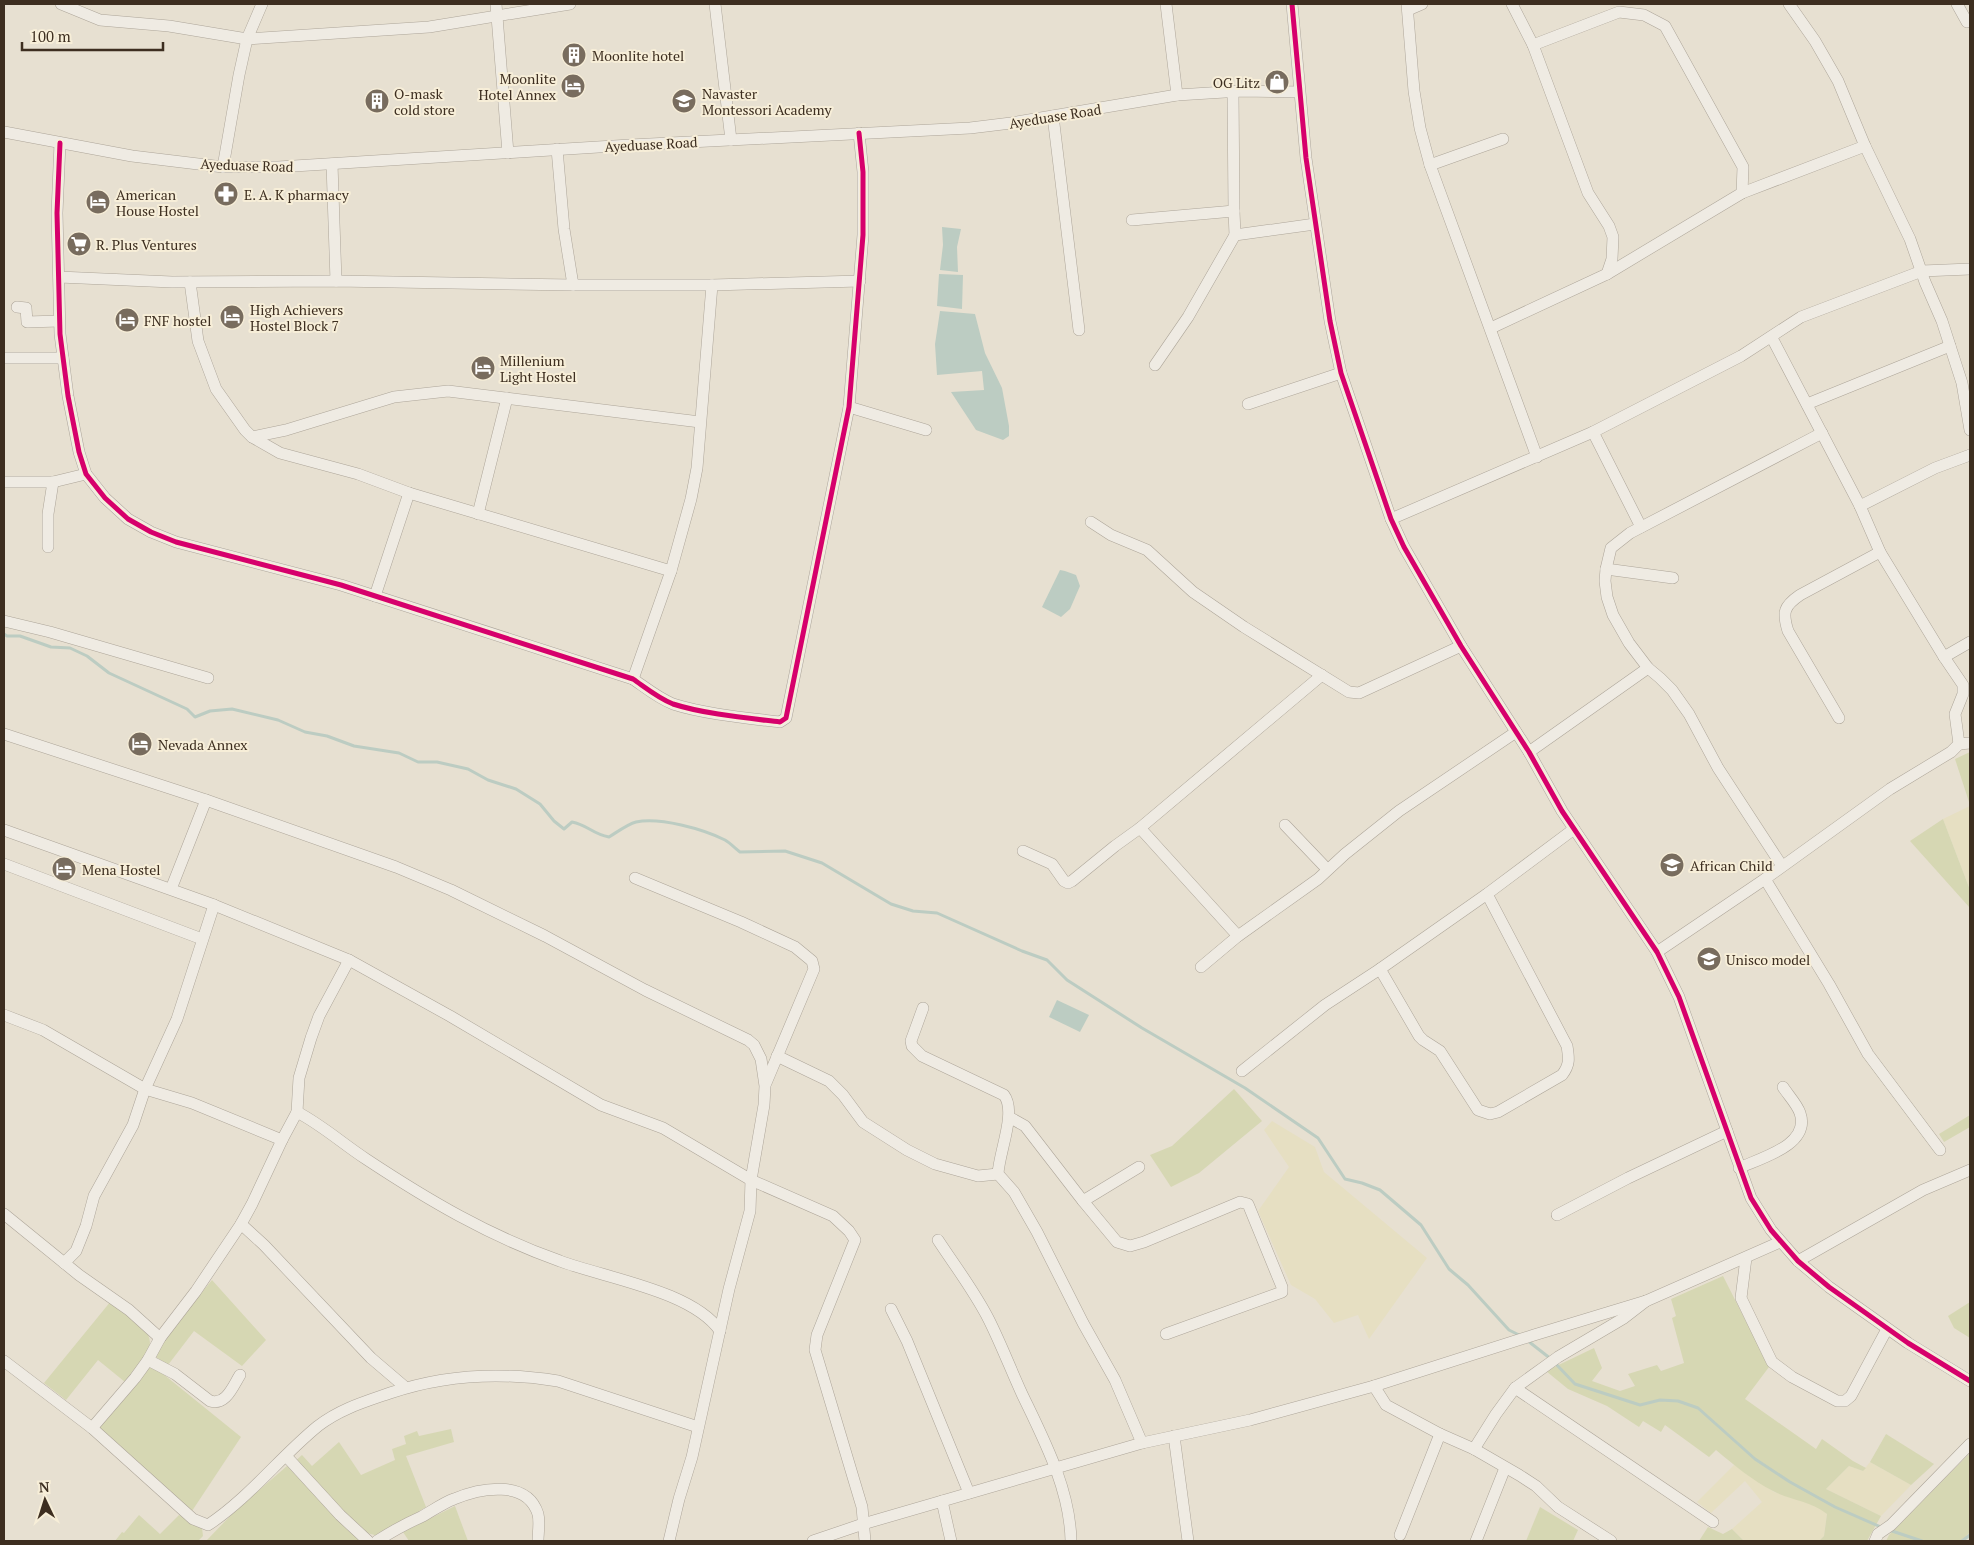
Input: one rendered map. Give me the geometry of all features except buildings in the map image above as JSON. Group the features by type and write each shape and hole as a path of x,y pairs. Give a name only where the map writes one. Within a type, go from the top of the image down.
{"street":[{"path":"60,4 100,20 169,26 247,39 429,28 570,4"},
{"path":"223,167 247,39 262,4"},
{"path":"496,4 508,153"},
{"path":"715,4 730,140"},
{"path":"1166,4 1177,95"},
{"path":"1292,4 1298,92 1330,321 1341,374 1391,520 1409,555 1462,646 1574,829 1657,952 1679,997 1739,1168 1756,1207 1780,1242 1798,1261 1828,1287 1887,1329 1970,1381"},
{"path":"1422,4 1408,7 1414,91 1420,128 1430,165 1537,456"},
{"path":"1512,4 1533,45 1588,193 1609,226 1613,237 1612,259 1607,274"},
{"path":"1791,4 1838,81 1865,146 1910,239 1962,383 1970,430"},
{"path":"1957,4 1967,22"},
{"path":"1533,45 1619,12 1644,15 1666,26 1743,167 1742,193"},
{"path":"1155,365 1188,317 1235,235 1233,92"},
{"name":"Ayeduase Road","path":"4,132 132,156 223,167 278,167 557,149 970,128 1177,95 1233,92 1298,92"},
{"path":"1054,116 1080,330"},
{"path":"60,143 57,191 60,321 62,358 74,427 86,474 105,498 128,520 176,542 341,585 633,679 672,704 780,722 784,721 849,407 860,281 863,209 863,172 859,133"},
{"path":"1430,165 1503,139"},
{"path":"1491,328 1607,274 1742,193 1865,146"},
{"path":"557,149 564,229 573,285"},
{"path":"332,164 336,281"},
{"path":"1132,220 1234,211"},
{"path":"1235,235 1315,224"},
{"path":"1391,520 1593,432 1650,401 1741,356 1772,338 1801,316 1922,271 1970,269"},
{"path":"59,277 190,282 336,281 573,285 712,285 860,281"},
{"path":"190,282 198,341 216,390 252,437 280,453 358,474 409,493 671,571"},
{"path":"633,679 671,571 691,499 697,468 712,285"},
{"path":"17,307 26,308 27,322 60,321"},
{"path":"1657,952 1765,879 1890,789 1964,744 1955,714 1964,687 1880,552 1860,506 1772,338"},
{"path":"1807,404 1950,346"},
{"path":"4,358 62,358"},
{"path":"1248,404 1341,374"},
{"path":"252,437 286,430 354,408 405,395 448,391 700,422"},
{"path":"478,514 507,398"},
{"path":"849,407 926,430"},
{"path":"1593,432 1642,527"},
{"path":"1782,866 1718,768 1689,714 1660,678 1648,668 1629,643 1613,615 1607,597 1606,569 1611,548 1620,540 1822,432"},
{"path":"1860,506 1935,468 1970,455"},
{"path":"4,482 54,482 86,474"},
{"path":"48,547 48,514 54,482"},
{"path":"375,596 409,493"},
{"path":"1091,522 1111,535 1147,550 1193,592 1244,627 1349,692 1356,694 1462,646"},
{"path":"1839,718 1788,631 1785,621 1785,610 1790,602 1800,595 1880,552"},
{"path":"1606,569 1673,578"},
{"path":"4,622 50,632 208,678"},
{"path":"1944,657 1970,642"},
{"path":"1528,752 1648,668"},
{"path":"1023,850 1052,864 1064,881 1068,883 1140,828 1322,676"},
{"path":"1201,967 1238,936 1301,892 1424,794 1516,732"},
{"path":"4,734 338,845 442,886 545,936 645,990 748,1040 754,1046 761,1059 764,1105 751,1180 750,1210 729,1289 692,1457 669,1541"},
{"path":"171,889 206,800"},
{"path":"1285,825 1327,870"},
{"path":"1140,828 1238,936"},
{"path":"1242,1072 1325,1005 1487,894 1574,829"},
{"path":"4,830 214,905 349,960 601,1105 663,1128 751,1180 833,1216 849,1231 855,1240 817,1335 815,1350 862,1507 865,1541"},
{"path":"4,864 202,939"},
{"path":"635,878 768,934 795,947 812,961 814,969 764,1086"},
{"path":"1765,879 1829,984 1868,1054 1940,1150"},
{"path":"1380,969 1419,1036 1440,1051 1478,1110 1490,1114 1498,1112 1562,1075 1568,1068 1567,1046 1487,894"},
{"path":"64,1263 76,1251 86,1226 94,1196 133,1125 145,1089 177,1019 214,905"},
{"path":"92,1428 148,1360 160,1338 196,1291 241,1224 252,1204 297,1112 299,1078 311,1038 319,1016 349,960"},
{"path":"923,1008 912,1036 912,1046 922,1056 1004,1094 1008,1102 1009,1117 998,1162 998,1174 1011,1188 1037,1232 1115,1380 1142,1443"},
{"path":"4,1015 42,1030 145,1089 192,1103 282,1140"},
{"path":"777,1056 829,1081 843,1095 863,1122 906,1150 935,1164 978,1176 998,1174"},
{"path":"1739,1168 1791,1144 1800,1131 1800,1114 1783,1087"},
{"path":"297,1112 319,1124 364,1158 402,1182 444,1208 492,1234 562,1262 675,1298 695,1309 716,1325 720,1332"},
{"path":"1009,1117 1025,1126 1117,1242 1130,1246 1144,1242 1240,1202 1248,1204 1282,1292 1166,1334"},
{"path":"1557,1215 1628,1178 1727,1131"},
{"path":"1083,1201 1139,1167"},
{"path":"1798,1261 1924,1190 1970,1170"},
{"path":"4,1214 64,1263 129,1310 160,1338"},
{"path":"241,1224 264,1245 371,1358 405,1387"},
{"path":"938,1240 973,1292 989,1320 1056,1469 1068,1506 1071,1541"},
{"path":"813,1541 864,1524 1142,1443 1250,1420 1374,1386 1646,1301 1780,1242"},
{"path":"1746,1258 1741,1298 1772,1362 1792,1377 1838,1401 1845,1400 1850,1396 1887,1329"},
{"path":"1474,1449 1515,1388 1558,1357 1624,1318 1646,1301"},
{"path":"890,1309 908,1341 969,1493"},
{"path":"148,1360 175,1374 210,1401 215,1402 221,1402 225,1398 240,1375"},
{"path":"4,1361 92,1428 193,1519 208,1525 223,1515 319,1426 336,1414 362,1401 405,1387 464,1377 538,1378 558,1381 698,1426"},
{"path":"1374,1386 1386,1405 1440,1434 1474,1449 1536,1486 1568,1515 1611,1541"},
{"path":"1515,1388 1713,1522"},
{"path":"1400,1535 1440,1434"},
{"path":"1174,1436 1188,1541"},
{"path":"1876,1538 1970,1444"},
{"path":"286,1456 340,1515 368,1541"},
{"path":"1476,1541 1505,1468"},
{"path":"377,1541 453,1499 483,1491 511,1489 524,1495 532,1502 538,1515 538,1541"},
{"path":"942,1501 951,1541"}],"shaded area":[{"path":"942,227 961,229 957,247 958,272 940,270 943,245"},
{"path":"939,274 963,275 962,309 937,306"},
{"path":"940,311 975,314 985,353 1002,388 1009,426 1009,436 1003,440 976,430 951,392 984,390 982,371 937,375 935,344"},
{"path":"1060,570 1076,575 1080,586 1070,609 1061,617 1042,607"},
{"path":"1970,806 1970,890 1943,819"},
{"path":"1057,1000 1089,1015 1080,1032 1049,1017"},
{"path":"1272,1121 1315,1147 1324,1172 1427,1258 1369,1339 1358,1315 1334,1323 1315,1299 1291,1285 1258,1211 1289,1167 1264,1130"},
{"path":"1870,1462 1911,1485 1881,1516 1826,1489 1849,1466 1863,1471"},
{"path":"1734,1465 1774,1492 1816,1505 1827,1514 1824,1536 1819,1541 1744,1541 1732,1529 1762,1502 1745,1481 1711,1513 1697,1502"}],"green space":[{"path":"1970,752 1970,805 1955,759"},
{"path":"1943,819 1970,890 1970,908 1910,841"},
{"path":"1234,1089 1262,1121 1199,1173 1171,1187 1150,1155 1172,1146"},
{"path":"1970,1115 1970,1127 1944,1142 1939,1134"},
{"path":"1723,1276 1769,1367 1745,1399 1816,1449 1822,1439 1866,1468 1863,1471 1849,1466 1826,1489 1881,1516 1867,1541 1819,1541 1824,1536 1827,1514 1820,1509 1766,1487 1716,1450 1709,1457 1665,1425 1661,1432 1643,1421 1639,1427 1607,1406 1568,1389 1546,1371 1594,1348 1602,1368 1592,1381 1620,1391 1635,1386 1628,1374 1657,1365 1661,1371 1684,1363 1672,1318 1676,1316 1671,1299"},
{"path":"212,1280 266,1340 242,1366 194,1331 168,1365 156,1357 158,1347"},
{"path":"111,1301 144,1328 150,1342 149,1350 142,1362 125,1382 98,1360 66,1400 44,1383"},
{"path":"1970,1302 1970,1338 1954,1328 1948,1316"},
{"path":"152,1365 241,1437 190,1514 96,1426"},
{"path":"451,1429 454,1442 406,1456 426,1507 378,1536 360,1531 293,1463 302,1455 312,1466 339,1442 361,1475 395,1460 392,1449 406,1444 404,1436 417,1431 419,1436"},
{"path":"1886,1434 1934,1464 1911,1485 1870,1462"},
{"path":"1970,1453 1970,1532 1962,1541 1886,1541 1889,1535"},
{"path":"287,1466 360,1541 206,1541 235,1511"},
{"path":"455,1506 468,1541 409,1541 403,1532"},
{"path":"1540,1507 1578,1530 1573,1541 1526,1541"},
{"path":"139,1515 160,1534 179,1515 202,1528 203,1536 198,1541 115,1541"},
{"path":"1708,1527 1723,1534 1732,1529 1744,1541 1699,1541"}],"waterway":[{"path":"4,634 7,636 20,636 51,647 70,648 87,656 109,673 187,709 195,717 210,711 232,709 278,720 305,732 327,736 354,746 399,753 418,762 437,762 468,769 488,780 516,789 540,804 554,821 564,829 572,822 609,837 633,823 657,821 705,832 725,840 740,852 785,851 822,863 891,904 913,911 937,913 1022,951 1047,960 1067,980 1142,1028 1245,1088 1318,1138 1345,1179 1380,1190 1421,1225 1449,1269 1468,1285 1509,1330 1521,1336"},
{"path":"1528,1341 1551,1359"},
{"path":"1555,1363 1575,1384 1640,1405 1660,1400 1678,1401 1698,1408 1755,1459 1790,1482 1835,1507 1883,1528"},
{"path":"1889,1530 1922,1541"},
{"path":"1962,1541 1970,1535"}],"cycle path":[{"path":"1292,4 1306,158 1330,321 1341,373 1391,519 1404,547 1461,646 1529,752 1562,811 1657,952 1679,997 1751,1198 1771,1230 1798,1261 1829,1287 1908,1343 1970,1381"},
{"path":"60,143 57,213 60,334 68,396 79,452 86,474 105,498 128,519 151,532 176,542 341,585 633,679 657,696 673,704 712,713 780,722 786,718 849,407 863,235 863,172 859,133"}],"place":[{"name":"Moonlite hotel","path":"574,55"},
{"name":"OG Litz","path":"1277,82"},
{"name":"Moonlite Hotel Annex","path":"573,86"},
{"name":"O-mask cold store","path":"377,101"},
{"name":"Navaster Montessori Academy","path":"684,101"},
{"name":"E. A. K pharmacy","path":"226,194"},
{"name":"American House Hostel","path":"98,202"},
{"name":"R. Plus Ventures","path":"79,244"},
{"name":"High Achievers Hostel Block 7","path":"232,317"},
{"name":"FNF hostel","path":"127,320"},
{"name":"Millenium Light Hostel","path":"483,368"},
{"name":"Nevada Annex","path":"140,744"},
{"name":"African Child","path":"1672,865"},
{"name":"Mena Hostel","path":"64,869"},
{"name":"Unisco model","path":"1709,959"}]}
